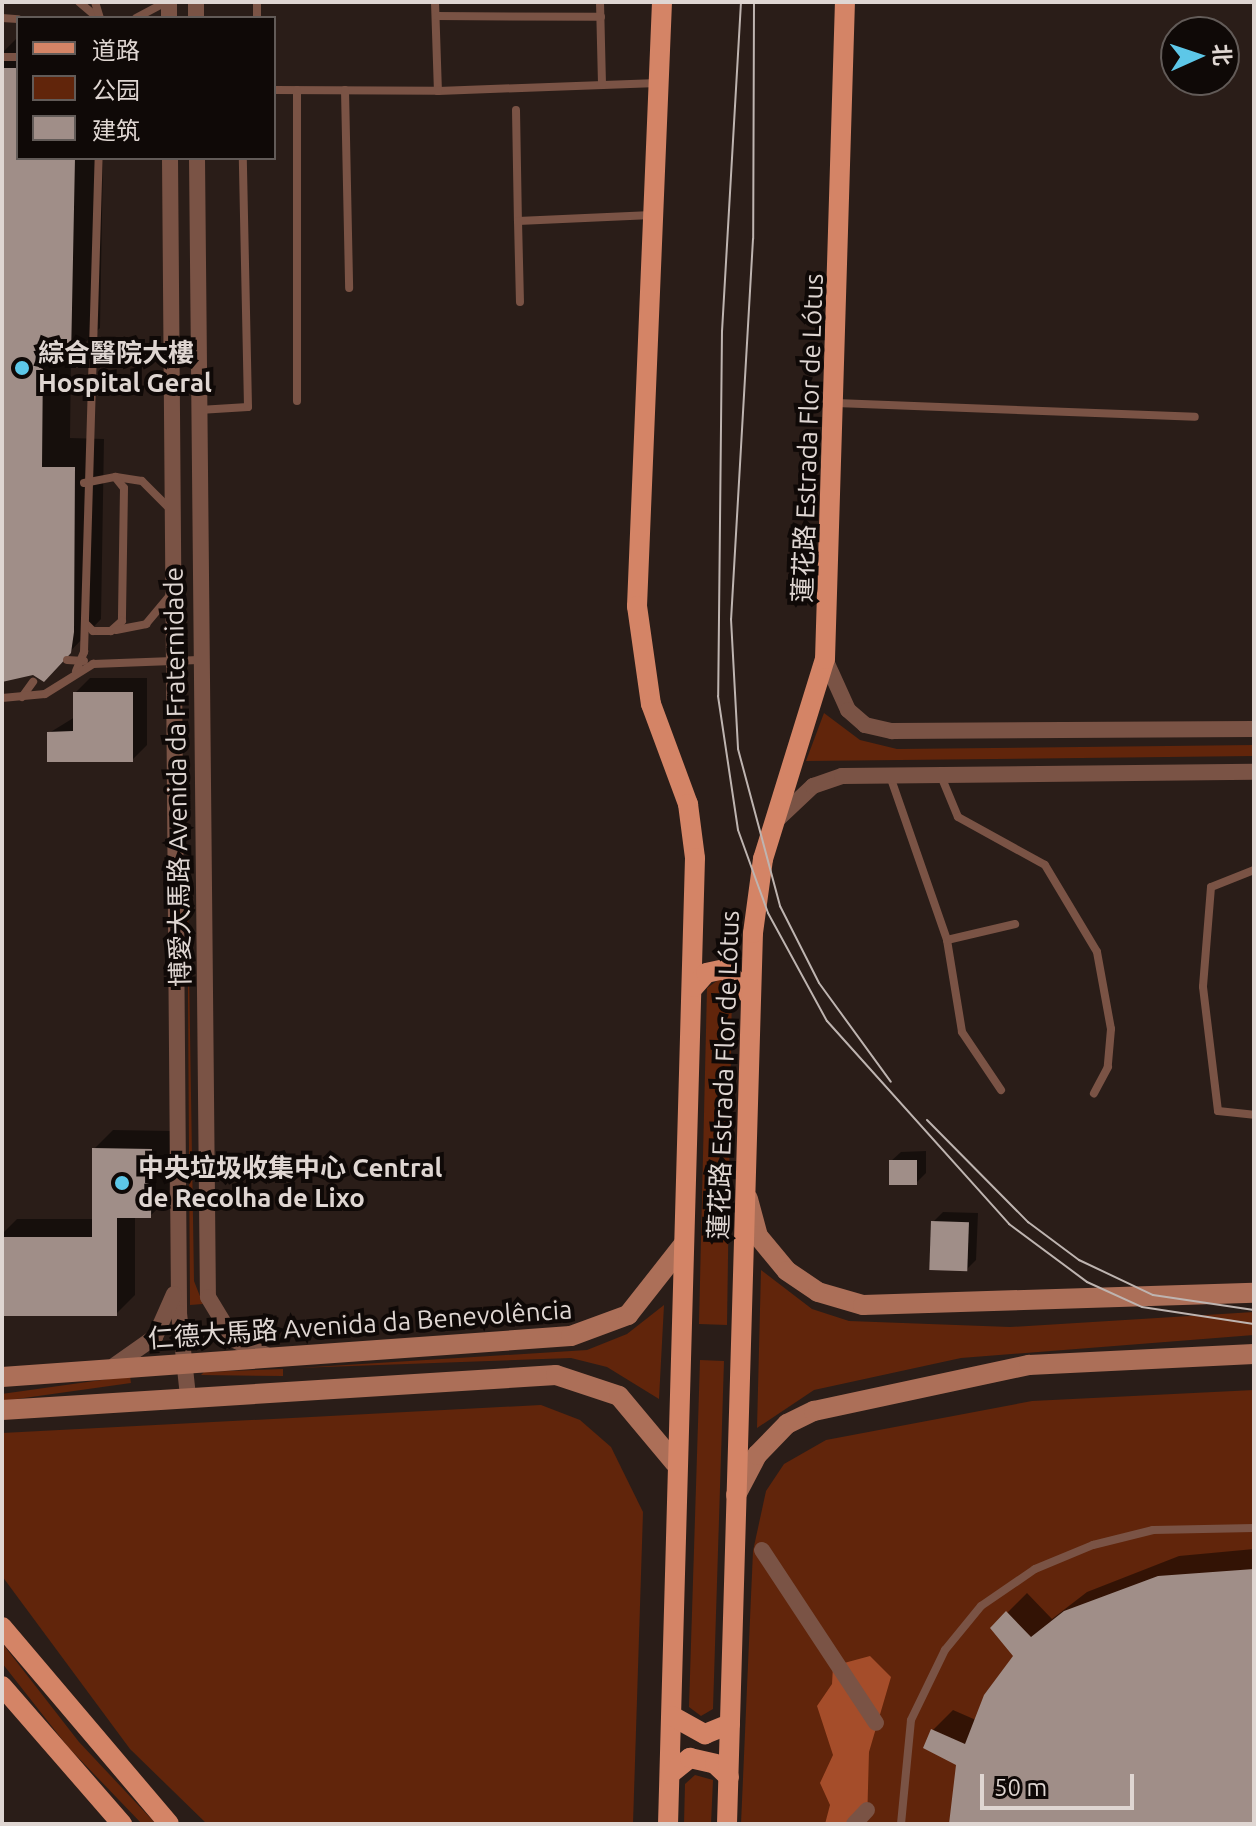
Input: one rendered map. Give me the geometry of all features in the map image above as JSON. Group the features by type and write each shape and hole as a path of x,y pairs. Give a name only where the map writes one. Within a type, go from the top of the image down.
{"main road":[{"name":"蓮花路 Estrada Flor de Lótus","path":"662,2 637,606 653,713 688,804 694,987 675,1463 668,1824"},
{"name":"蓮花路 Estrada Flor de Lótus","path":"727,1824 749,995 772,829 825,659 836,403 845,2"},
{"path":"694,987 706,973 725,969 749,995"},
{"path":"745,1187 758,1236 787,1271 818,1292 863,1305 1254,1293"},
{"name":"仁德大馬路 Avenida da Benevolência","path":"2,1377 277,1359 597,1331 628,1315 683,1245"},
{"path":"736,1495 757,1455 787,1424 814,1411 1029,1365 1254,1354"},
{"path":"2,1410 188,1396 575,1377 619,1396 675,1463"},
{"path":"2,1627 169,1824"},
{"path":"2,1686 122,1824"},
{"path":"672,1716 705,1734 730,1724"},
{"path":"670,1774 690,1758 715,1764 729,1777"}],"street":[{"name":"博愛大馬路 Avenida da Fraternidade","path":"170,160 179,1277 188,1396"},
{"name":"博愛大馬路 Avenida da Fraternidade","path":"197,160 199,660 208,1297 234,1340 277,1359"},
{"path":"173,513 199,513"},
{"path":"825,659 848,710 865,725 892,731 1254,729"},
{"path":"772,829 813,786 842,776 1254,772"},
{"name":"博愛大馬路 Avenida da Fraternidade","path":"102,1370 131,1358 155,1337 179,1277"},
{"path":"762,1550 876,1723"},
{"path":"854,1824 867,1810"}],"lane":[{"path":"79,2 96,16"},
{"path":"140,16 167,2"},
{"path":"435,2 438,91"},
{"path":"600,2 602,85"},
{"path":"436,16 601,17"},
{"path":"276,90 438,91 659,83"},
{"path":"297,90 297,401"},
{"path":"345,90 349,288"},
{"path":"516,110 520,302"},
{"path":"76,671 82,661 84,468 97,347 99,160"},
{"path":"198,410 248,407 243,160"},
{"path":"518,221 653,215"},
{"path":"836,403 1195,417"},
{"path":"84,483 115,477 142,481 173,513"},
{"path":"111,631 123,616 124,488 115,477"},
{"path":"84,618 90,630 111,631 146,624 173,590"},
{"path":"67,660 174,663 199,660"},
{"path":"2,698 45,694 76,671 105,663"},
{"path":"21,697 33,682"},
{"path":"890,775 947,940 962,1032 1001,1090"},
{"path":"941,775 958,817 1045,865 1097,952 1111,1029 1108,1067 1094,1093"},
{"path":"1254,870 1211,887 1203,987 1218,1111 1254,1115"},
{"path":"947,940 1015,924"},
{"path":"901,1824 911,1720 945,1650 981,1606 1035,1569 1093,1545 1153,1530 1254,1528"}],"green space":[{"path":"824,713 860,740 897,749 1254,745 1254,756 806,761"},
{"path":"187,843 194,1281 203,1304 190,1305"},
{"path":"721,978 732,988 727,1325 699,1324 707,988"},
{"path":"761,1270 812,1309 849,1321 1010,1327 1254,1312 1254,1335 961,1358 814,1390 757,1428"},
{"path":"664,1305 659,1399 607,1367 571,1358 297,1368 587,1350 627,1334"},
{"path":"700,1360 724,1361 713,1709 701,1716 689,1707"},
{"path":"283,1369 283,1376 201,1375 204,1372"},
{"path":"130,1376 131,1383 4,1401 3,1394"},
{"path":"1254,1390 1254,1824 741,1824 753,1551 766,1491 784,1464 826,1440 1032,1401"},
{"path":"541,1405 580,1420 611,1447 643,1512 633,1824 207,1824 130,1749 2,1576 2,1433"},
{"path":"2,1643 79,1742 156,1824 142,1824 68,1747 2,1663"},
{"path":"695,1775 713,1780 711,1824 684,1824 685,1784"}],"shaded area":[{"path":"870,1656 891,1677 869,1752 867,1824 825,1824 830,1805 820,1783 833,1755 817,1706 832,1684 833,1666"}],"building":[{"name":"綜合醫院大樓 Hospital Geral","path":"2,68 16,68 16,160 75,160 71,359 43,359 42,467 75,467 74,632 71,653 44,682 33,675 2,682"},
{"path":"73,692 133,692 133,762 47,762 47,732 73,731"},
{"path":"92,1148 152,1149 151,1218 117,1218 117,1316 2,1316 2,1237 92,1237"},
{"path":"889,1160 917,1160 917,1185 889,1185"},
{"path":"931,1221 969,1222 967,1271 929,1270"},
{"path":"1254,1569 1254,1824 949,1824 956,1765 923,1748 931,1729 965,1744 984,1695 1013,1656 990,1628 1006,1611 1031,1637 1064,1611 1158,1576"}],"tram line":[{"path":"741,2 722,331 718,696 738,830 768,913 827,1021 1009,1224 1087,1282 1142,1307 1254,1324"},
{"path":"754,2 753,239 731,619 738,749 780,906 819,983 891,1082"},
{"path":"927,1120 1028,1222 1079,1260 1153,1295 1254,1310"}],"place":[{"name":"綜合醫院大樓 Hospital Geral","path":"22,368"},
{"name":"中央垃圾收集中心 Central de Recolha de Lixo","path":"122,1183"}]}
